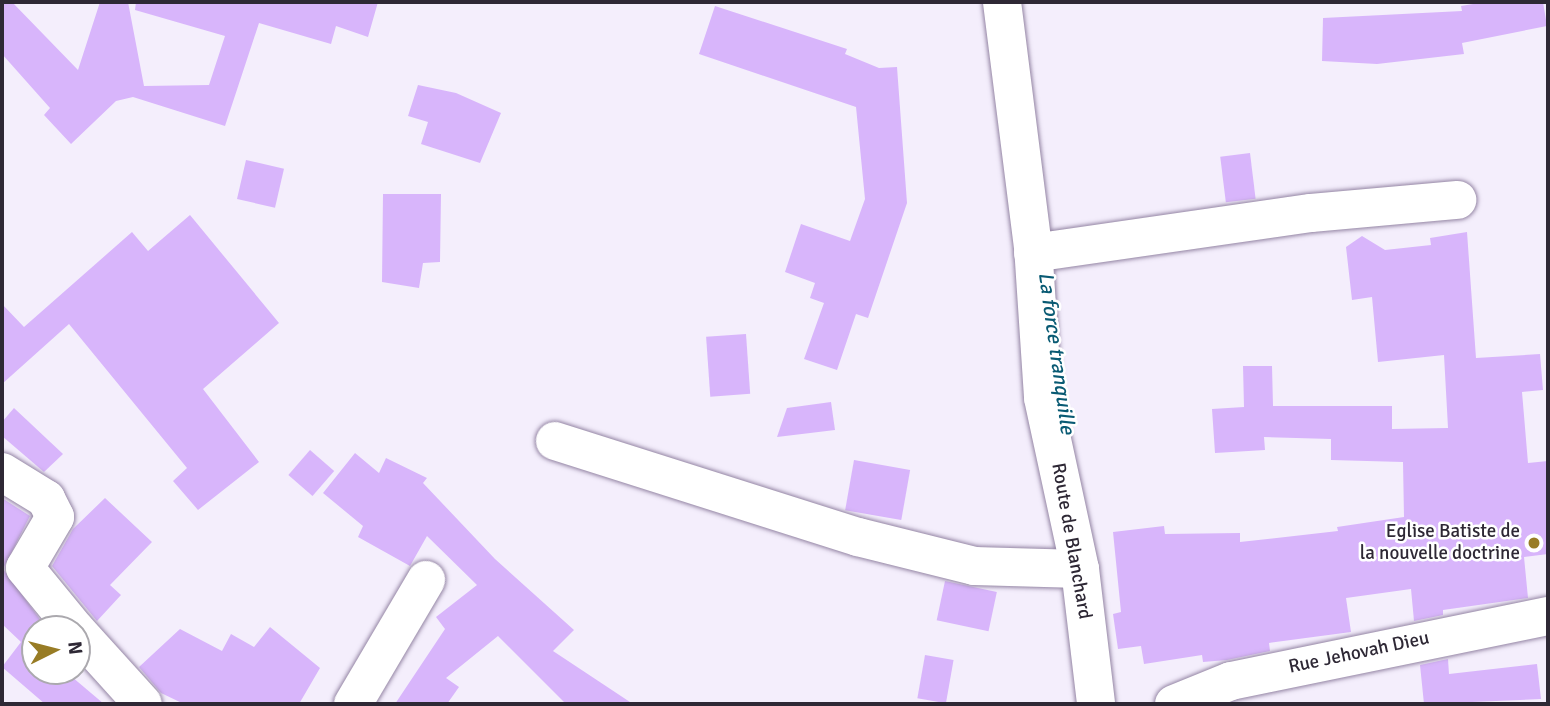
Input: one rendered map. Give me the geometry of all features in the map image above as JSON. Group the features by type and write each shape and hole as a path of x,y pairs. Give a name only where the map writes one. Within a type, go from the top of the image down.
{"street":[{"name":"Route de Blanchard","path":"1002,2 1033,253 1043,398 1080,569 1096,704"},
{"path":"1033,253 1311,213 1457,200"},
{"path":"555,441 858,537 974,566 1080,569"},
{"path":"2,472 46,499 55,517 25,568 64,615"},
{"path":"353,704 426,579"},
{"name":"Rue Jehovah Dieu","path":"1174,704 1231,681 1548,616"},
{"path":"91,647 143,704"}],"building":[{"path":"2,2 12,2 78,70 100,2 128,2 144,86 209,85 225,36 135,10 136,2 378,2 368,37 336,26 331,44 259,23 225,126 133,97 116,101 71,144 44,115 50,108 2,54"},
{"path":"1485,2 1543,2 1547,26 1462,43 1464,54 1377,64 1322,61 1323,18 1462,11 1461,6"},
{"path":"715,6 847,49 845,54 879,68 897,67 907,203 868,318 856,314 837,370 804,359 824,303 810,298 815,283 785,272 801,224 850,241 865,199 856,107 699,54"},
{"path":"418,85 456,93 501,113 480,163 421,144 428,122 408,116"},
{"path":"1250,153 1256,199 1226,202 1220,157"},
{"path":"246,160 284,169 275,208 237,199"},
{"path":"383,194 441,194 440,262 423,263 419,288 382,282"},
{"path":"190,215 279,323 203,389 259,462 198,510 173,481 187,468 69,324 2,384 2,304 24,327 132,232 148,251"},
{"path":"1467,232 1476,358 1540,354 1543,390 1522,392 1528,463 1548,461 1548,554 1524,557 1528,598 1443,610 1443,615 1414,621 1411,589 1346,598 1351,632 1269,643 1270,651 1227,660 1203,662 1202,655 1144,664 1141,646 1118,649 1113,614 1121,612 1113,532 1164,526 1165,534 1240,533 1240,542 1338,531 1337,527 1404,517 1403,462 1331,460 1331,439 1264,437 1265,450 1215,453 1212,409 1244,407 1243,366 1272,366 1273,406 1392,406 1392,429 1448,428 1444,355 1378,362 1372,297 1352,300 1346,247 1362,236 1385,250 1431,245 1430,238"},
{"path":"746,334 750,394 710,397 706,337"},
{"path":"831,402 835,430 777,437 787,408"},
{"path":"14,408 63,454 44,472 2,436 2,422"},
{"path":"310,450 334,471 313,496 288,475"},
{"path":"355,453 379,473 386,458 427,478 423,483 495,559 574,630 553,651 633,704 566,704 498,636 446,678 459,687 447,704 395,704 445,629 436,617 477,585 427,536 410,566 358,537 363,526 323,493"},
{"path":"854,460 910,470 901,520 845,510"},
{"path":"2,498 30,516 3,569 37,615 21,615 21,642 2,624"},
{"path":"105,498 152,542 110,585 121,595 97,621 52,566 73,529"},
{"path":"945,581 997,592 989,631 937,620"},
{"path":"270,627 320,668 299,704 184,704 161,693 139,667 180,629 222,651 231,634 254,647"},
{"path":"21,642 21,683 2,667"},
{"path":"925,655 954,660 946,703 917,698"},
{"path":"1448,659 1449,674 1537,664 1541,699 1424,704 1420,665"},
{"path":"23,685 82,685 104,704 45,704"}],"place":[{"name":"Eglise Batiste de la nouvelle doctrine","path":"1534,543"}],"water label":[{"name":"La force tranquille","path":"1057,353"}]}
